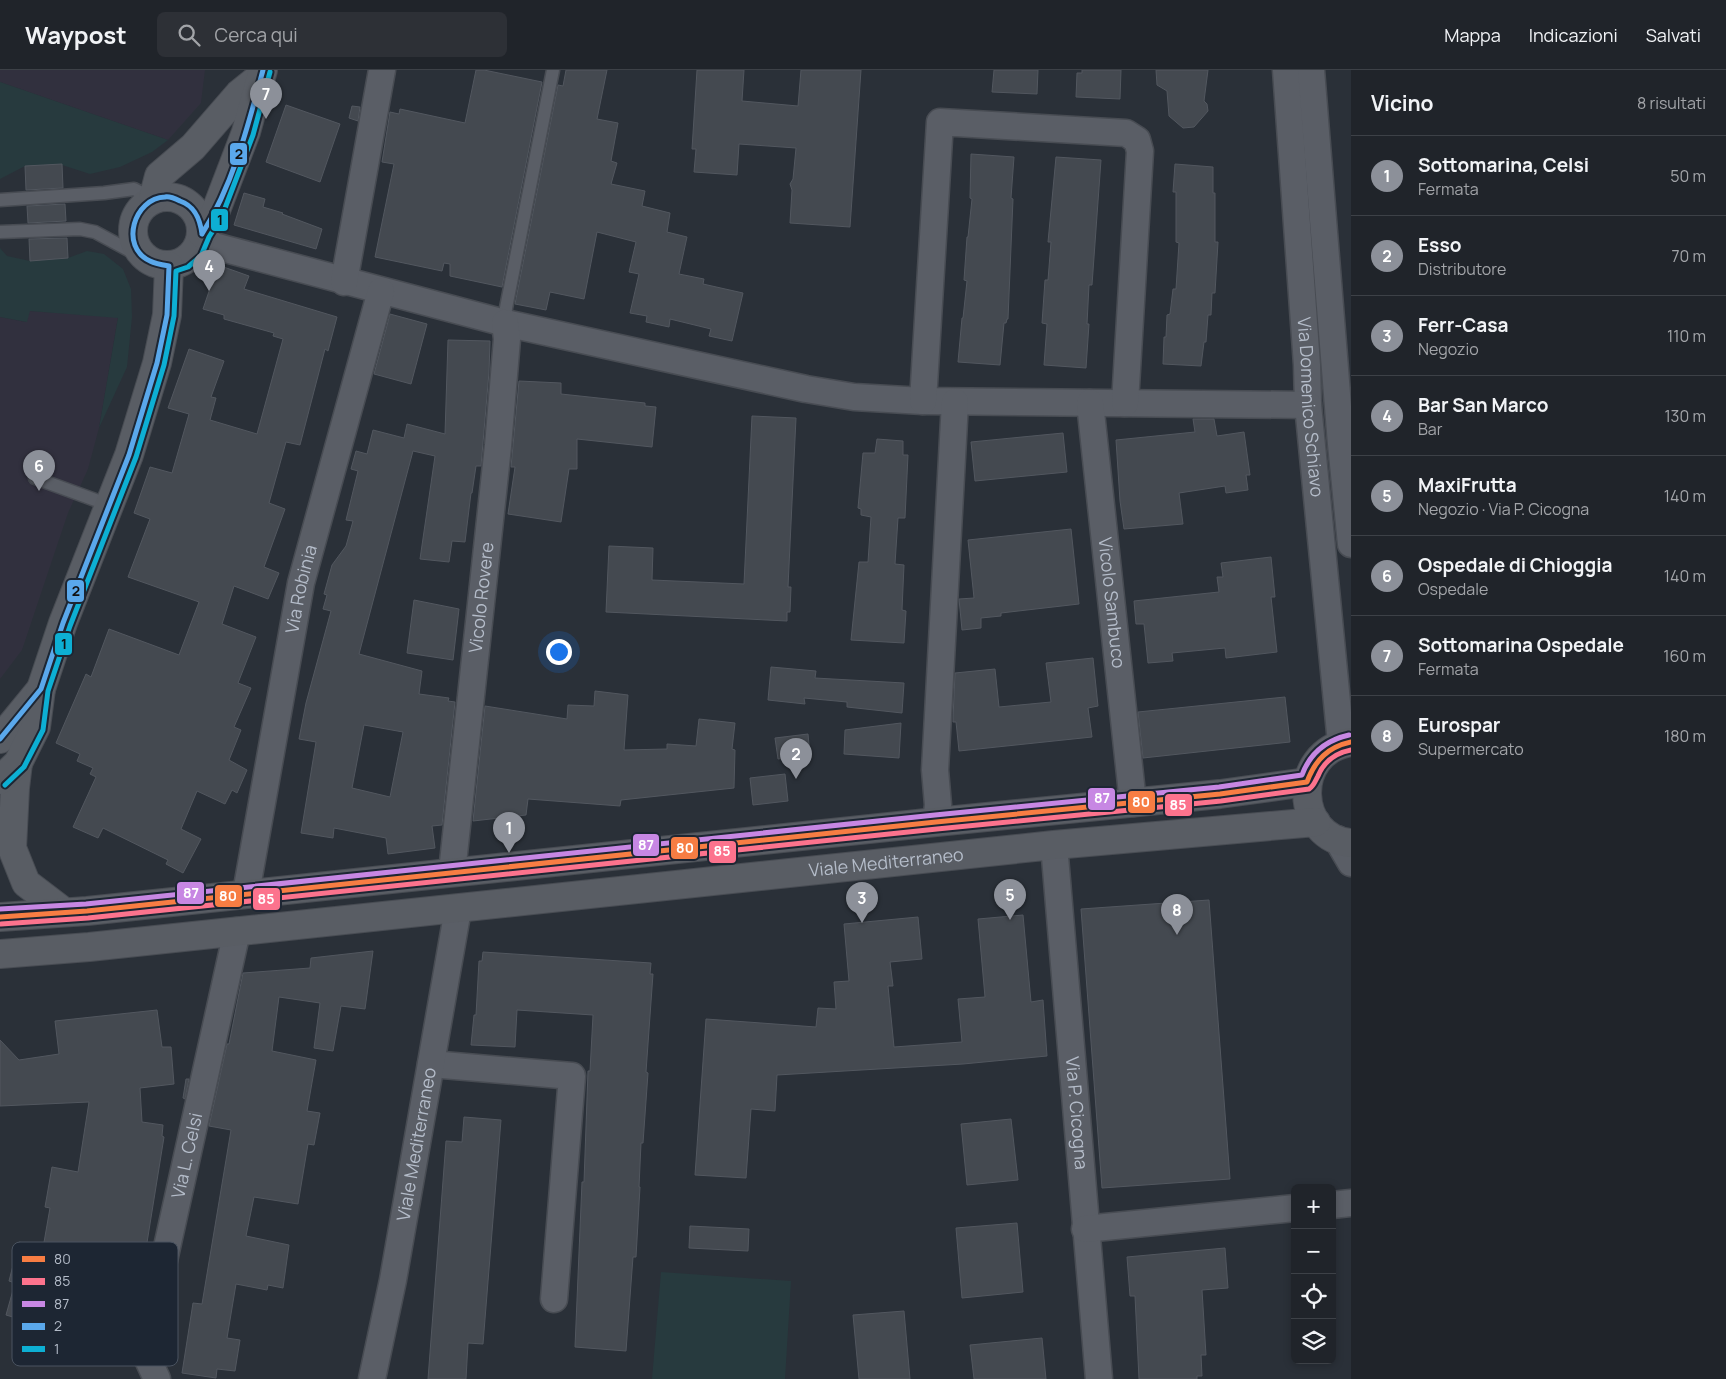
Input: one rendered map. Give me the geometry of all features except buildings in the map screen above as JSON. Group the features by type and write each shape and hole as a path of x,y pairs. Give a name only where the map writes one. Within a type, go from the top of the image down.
{"street":[{"path":"344,282 382,70"},
{"name":"Via Domenico Schiavo","path":"1286,70 1308,405 1346,743"},
{"name":"Via Domenico Schiavo","path":"1311,70 1342,329 1341,444 1351,544"},
{"path":"201,238 200,218 192,208 181,200 166,196 153,199 135,216 132,226 135,246 141,255 159,264 177,264 190,257 201,238 215,213 246,132 262,73"},
{"path":"153,199 159,176 194,147 239,94 262,73"},
{"path":"923,401 940,122 1126,133 1137,140 1140,152 1125,403"},
{"path":"201,238 344,282 505,323 806,389 854,397 955,402 1308,405"},
{"path":"64,912 26,882 12,848 15,788 9,771 36,727 41,689 63,622 129,455 157,363 167,315 159,264"},
{"name":"Via Robinia","path":"246,893 301,583 381,291"},
{"name":"Vicolo Rovere","path":"452,872 498,446 507,339 505,323"},
{"path":"936,822 938,805 935,770 955,402"},
{"name":"Vicolo Sambuco","path":"1090,403 1133,803"},
{"path":"0,739 41,689"},
{"path":"1346,743 1329,749 1319,758 1311,770 1307,782 1306,796 1309,810 1316,822 1324,832 1344,841 1351,862"},
{"name":"Viale Mediterraneo","path":"0,917 87,911 246,893 1133,803 1307,782"},
{"name":"Viale Mediterraneo","path":"0,954 89,947 1054,846 1316,822"},
{"name":"Via P. Cicogna","path":"1054,846 1099,1379"},
{"name":"Viale Mediterraneo","path":"372,1379 393,1280 458,909"},
{"name":"Via L. Celsi","path":"168,1242 237,931"},
{"path":"432,1064 572,1076 554,1299"},
{"path":"1336,1204 1351,1203"},
{"path":"1085,1229 1291,1208"},
{"name":"Via L. Celsi","path":"151,1366 157,1379"}],"lane":[{"path":"505,323 506,308 553,70"},
{"path":"0,200 104,193 134,188 153,199"},
{"path":"0,232 80,229 95,232 120,247 159,264"},
{"path":"35,478 109,505"}],"shaded area":[{"path":"0,70 205,70 201,103 168,140 0,82"},
{"path":"29,311 118,317 99,428 88,469 68,513 22,650 0,679 0,317 26,322"}],"green space":[{"path":"0,82 168,140 152,152 120,167 90,174 62,165 25,166 0,179"},
{"path":"0,248 7,256 30,261 68,258 87,251 104,254 123,269 131,289 132,317 127,367 99,428 118,318 30,311 27,322 0,317"},
{"path":"661,1272 791,1281 785,1379 652,1379"}],"transit line":[{"name":"2","path":"202,234 231,175 263,70"},
{"name":"1","path":"5,785 24,767 43,730 48,691 70,626 136,457 164,365 174,316 176,271 188,267 201,256 209,237 222,216 253,135 270,72"},
{"name":"2","path":"0,739 41,689 63,623 129,455 157,363 167,315 169,266 152,262 140,254 135,245 133,235 134,224 138,214 145,205 154,199 169,197 185,203 193,210 200,223 202,234"},
{"name":"87","path":"0,909 86,904 1219,787 1302,775 1305,767 1320,749 1334,740 1349,735"},
{"name":"80","path":"0,917 87,911 1220,794 1307,782 1314,767 1323,756 1336,747 1351,742"},
{"name":"85","path":"1,924 88,918 1221,801 1309,789 1327,762 1340,753 1351,750"}],"place":[{"name":"Sottomarina Ospedale","path":"266,119"},
{"name":"Bar San Marco","path":"209,291"},
{"name":"Ospedale di Chioggia","path":"39,491"},
{"name":"Esso","path":"796,779"},
{"name":"Sottomarina, Celsi","path":"509,853"},
{"name":"MaxiFrutta","path":"1010,920"},
{"name":"Ferr-Casa","path":"862,923"},
{"name":"Eurospar","path":"1177,935"}]}
